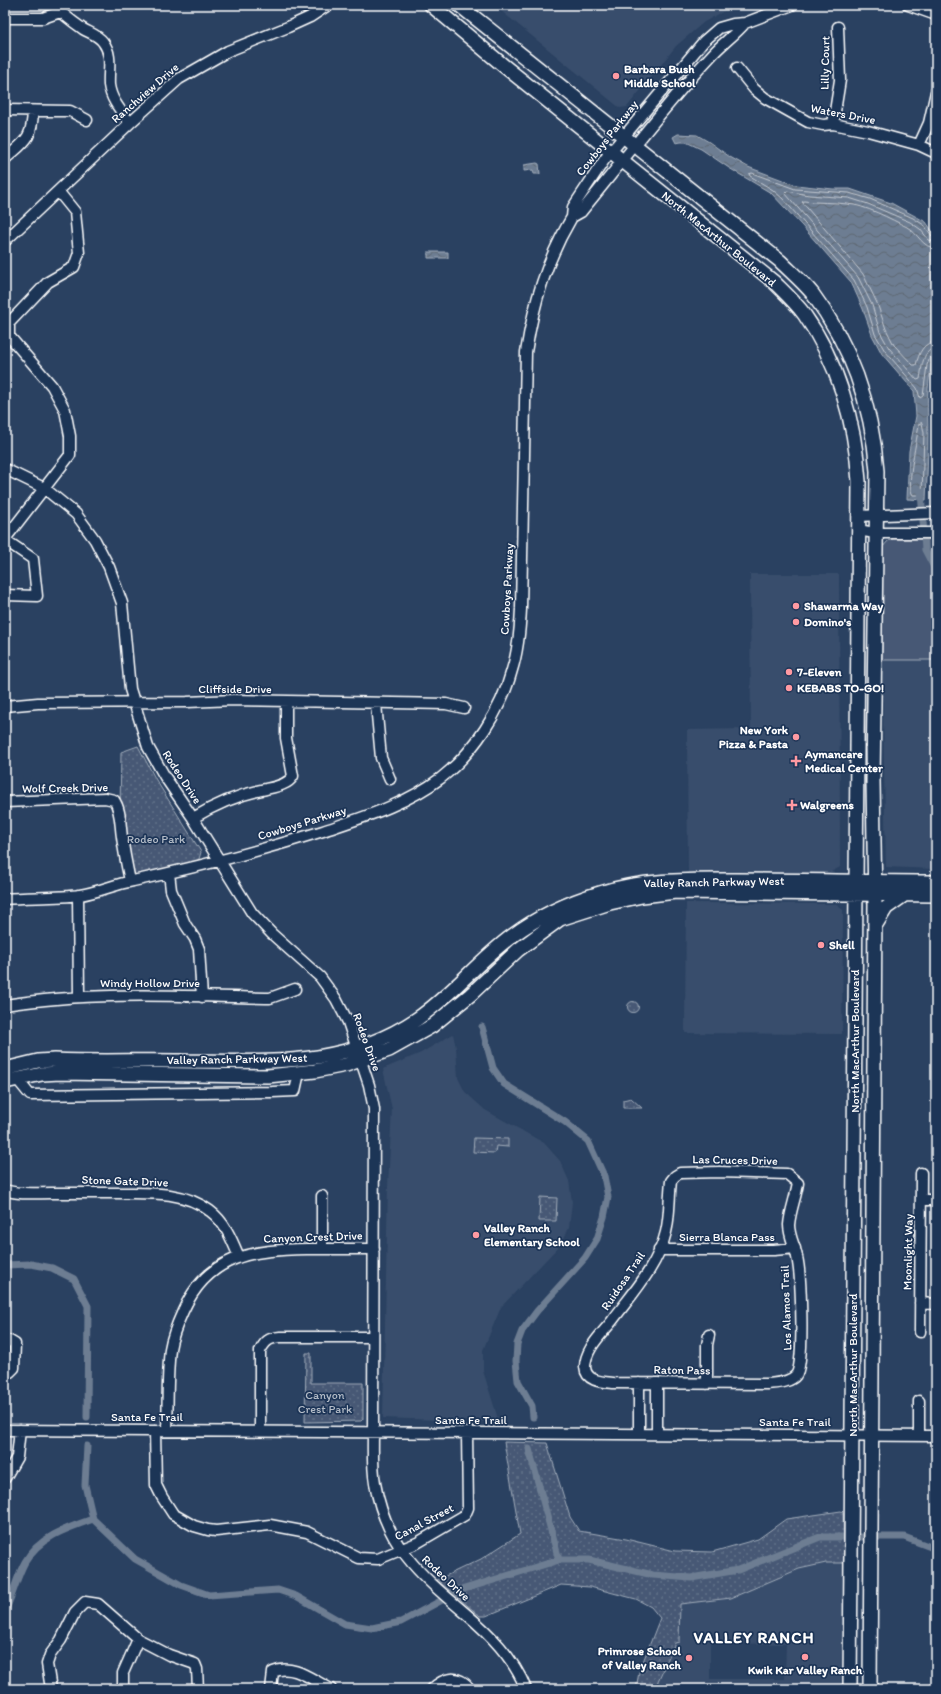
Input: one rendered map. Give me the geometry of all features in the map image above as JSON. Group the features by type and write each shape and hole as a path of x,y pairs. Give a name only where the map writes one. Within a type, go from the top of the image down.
{"main road":[{"name":"North MacArthur Boulevard","path":"431,5 504,66 774,282 802,312 818,334 838,378 852,428 857,454 858,530 850,1689"},
{"name":"North MacArthur Boulevard","path":"459,5 780,261 811,292 826,313 850,357 866,399 875,449 877,471 873,781 874,928 870,1435 870,1689"},
{"path":"857,715 874,715"},
{"name":"Valley Ranch Parkway West","path":"5,1069 38,1061 70,1067 208,1075 268,1076 331,1068 394,1033 440,1002 511,936 534,921 566,911 642,896 676,892 697,886 856,881 936,882"},
{"name":"Valley Ranch Parkway West","path":"697,886 856,895 936,895"},
{"path":"874,928 886,908 903,896"},
{"name":"Valley Ranch Parkway West","path":"11,1081 70,1067 209,1061 281,1061 382,1053 408,1041 449,1014 518,950 566,911"},
{"path":"208,1075 209,1061"},
{"path":"850,1629 870,1629"}],"street":[{"name":"Ranchview Drive","path":"5,240 179,78 228,51 310,17 328,5"},
{"name":"Cowboys Parkway","path":"5,899 78,895 100,891 130,881 220,862 376,814 409,799 441,777 462,758 482,733 501,700 513,669 520,630 526,362 531,317 544,275 572,217 573,207 623,136 704,41 719,28 733,24 745,23 792,5"},
{"path":"908,5 936,15"},
{"path":"5,18 43,18 59,7 84,29 97,36 104,43 108,52 110,66 109,86 114,100 130,123"},
{"name":"Cowboys Parkway","path":"572,217 581,212 634,145 710,56 735,35 745,23"},
{"name":"Lilly Court","path":"833,124 840,80 838,26"},
{"name":"Waters Drive","path":"737,68 754,89 780,108 808,122 823,125 833,124 868,131 920,145 936,153"},
{"path":"920,145 929,123 936,92"},
{"path":"5,110 70,111 87,120"},
{"path":"5,159 28,137 33,127 33,111"},
{"path":"5,595 37,596 33,559 5,540 70,455 70,436 65,410 52,386 9,336 9,323 48,282 74,267 79,253 75,212 58,191"},
{"name":"Rodeo Drive","path":"5,469 44,488 76,514 95,540 109,567 122,603 126,658 134,703 148,747 165,777 193,818 252,912 272,934 326,984 348,1022 369,1086 374,1109 373,1432 374,1474 378,1499 383,1516 392,1535 415,1568 495,1640 509,1658 526,1689"},
{"path":"858,516 934,513"},
{"path":"858,530 875,533 933,533"},
{"name":"Cliffside Drive","path":"5,706 38,703 134,703 233,700 376,704 446,704 464,708"},
{"path":"193,818 222,802 258,790 280,786 291,780 293,776 286,738 286,702"},
{"path":"376,704 381,758 390,779"},
{"name":"Wolf Creek Drive","path":"5,802 105,798 114,800 117,804 119,814 130,881"},
{"path":"169,873 171,890 185,924 195,939 199,949 202,997"},
{"path":"78,895 79,996"},
{"name":"Windy Hollow Drive","path":"5,1005 41,999 79,996 270,998 295,989"},
{"path":"11,1081 30,1095 272,1092 295,1091 299,1073"},
{"name":"Las Cruces Drive","path":"683,1173 787,1174"},
{"name":"Ruidosa Trail","path":"587,1356 595,1342 633,1294 650,1268 665,1234 671,1193 671,1182 675,1176 683,1173"},
{"path":"921,1173 922,1200"},
{"name":"Los Alamos Trail","path":"787,1174 798,1183 789,1224 790,1235 795,1248 799,1270 801,1359 796,1375"},
{"name":"Stone Gate Drive","path":"5,1190 44,1193 159,1194 181,1197 204,1207 222,1223 229,1233 239,1257"},
{"path":"322,1196 322,1249"},
{"name":"Moonlight Way","path":"936,1200 922,1200 920,1303 936,1304"},
{"name":"Sierra Blanca Pass","path":"659,1250 774,1250 795,1248"},
{"name":"Canyon Crest Drive","path":"168,1431 171,1347 179,1319 189,1298 206,1278 220,1266 239,1257 256,1252 278,1250 374,1249"},
{"path":"920,1303 920,1332"},
{"path":"707,1384 708,1335"},
{"path":"260,1431 260,1351 264,1342 271,1338 280,1337 373,1337"},
{"path":"5,1341 10,1341 15,1344 14,1368 10,1372 5,1373"},
{"name":"Raton Pass","path":"587,1356 585,1368 588,1375 593,1380 614,1383 776,1383 791,1379 796,1375"},
{"path":"639,1383 639,1434"},
{"path":"657,1383 657,1434"},
{"path":"919,1401 919,1436"},
{"name":"Santa Fe Trail","path":"5,1430 936,1436"},
{"path":"5,1478 17,1457 20,1430"},
{"name":"Canal Street","path":"155,1430 156,1485 173,1514 194,1526 208,1530 216,1531 270,1525 307,1532 359,1558 378,1559 417,1543 465,1515 468,1508 467,1432"},
{"path":"51,1689 47,1664 50,1655 61,1640 76,1612 85,1602 98,1604 138,1639 169,1655 196,1664 198,1669 198,1689"},
{"path":"123,1689 123,1674 138,1639"},
{"path":"271,1689 273,1672 282,1669 296,1671 331,1689"},
{"path":"432,1689 437,1684 452,1679 459,1679 465,1682 470,1689"}],"shaded area":[{"name":"Barbara Bush Middle School","path":"494,5 735,5 704,22 676,46 627,107 620,108"},
{"path":"750,574 839,574 840,867 829,873 688,874 687,730 751,729"},
{"path":"882,660 936,660 936,869 886,867"},
{"path":"686,903 835,904 843,910 842,1034 685,1033"},
{"name":"Valley Ranch Elementary School","path":"453,1034 456,1048 458,1078 465,1092 485,1110 544,1143 560,1161 569,1181 572,1202 569,1227 562,1243 501,1307 483,1350 483,1371 499,1422 383,1418 388,1187 392,1109 383,1069 421,1053"},
{"path":"826,1563 844,1563 841,1689 657,1689 658,1681 675,1642 679,1642 679,1604 731,1598 799,1569","holes":["710,1643 786,1644 785,1679 710,1679"]}],"green space":[{"path":"893,539 936,539 936,660 882,660 881,549 888,541"},
{"name":"Rodeo Park","path":"138,746 156,780 201,852 199,859 195,862 133,876 120,812 121,752"},
{"path":"633,1001 637,1003 639,1007 637,1011 633,1013 629,1011 627,1007 629,1003"},
{"path":"631,1098 642,1108 623,1108 623,1100"},
{"path":"474,1138 508,1139 508,1147 496,1146 495,1153 473,1152"},
{"path":"540,1197 557,1198 556,1221 539,1221"},
{"name":"Canyon Crest Park","path":"306,1353 311,1353 311,1383 363,1383 363,1419 361,1421 305,1422"},
{"path":"504,1442 547,1443 570,1517 579,1531 626,1539 675,1551 712,1552 758,1539 786,1519 841,1511 843,1512 844,1563 826,1563 799,1569 731,1598 680,1604 679,1642 675,1643 658,1681 657,1689 636,1689 639,1672 660,1618 651,1607 636,1599 590,1587 561,1585 486,1616 480,1616 437,1580 481,1559 520,1534"}],"water":[{"path":"678,134 697,135 748,167 796,185 833,189 850,189 891,203 926,222 935,235 936,352 930,373 928,393 926,500 907,499 909,451 916,416 914,391 882,354 872,335 863,309 851,282 771,193 701,149 686,142 676,143 673,137"},
{"path":"539,164 540,174 534,174 533,170 524,171 524,165"},
{"path":"428,252 448,252 448,258 428,258"}],"waterway":[{"path":"921,491 925,550 936,571"},
{"path":"482,1027 493,1068 504,1084 565,1122 588,1141 604,1176 608,1197 597,1239 585,1258 537,1311 522,1331 517,1344 516,1361 518,1381 532,1406 533,1417"},
{"path":"5,1265 31,1264 52,1268 74,1279 88,1306 87,1417"},
{"path":"87,1446 85,1485 93,1519 135,1559 181,1585 209,1595 278,1590 296,1596 345,1624 372,1628 401,1622 461,1590 559,1560 589,1560 653,1575 691,1578 738,1570 820,1537 904,1537 936,1549"},
{"path":"529,1449 559,1560"},
{"path":"5,1611 22,1567 31,1553 54,1534 93,1519"}],"place":[{"name":"Barbara Bush Middle School","path":"616,76"},
{"name":"Shawarma Way","path":"796,606"},
{"name":"Domino's","path":"796,622"},
{"name":"7-Eleven","path":"789,672"},
{"name":"KEBABS TO-GO!","path":"789,688"},
{"name":"New York Pizza & Pasta","path":"796,737"},
{"name":"Aymancare Medical Center","path":"796,761"},
{"name":"Walgreens","path":"792,805"},
{"name":"Shell","path":"821,945"},
{"name":"Valley Ranch Elementary School","path":"476,1235"},
{"name":"Kwik Kar Valley Ranch","path":"805,1657"},
{"name":"Primrose School of Valley Ranch","path":"689,1658"}],"district":[{"name":"VALLEY RANCH","path":"754,1637"}]}
